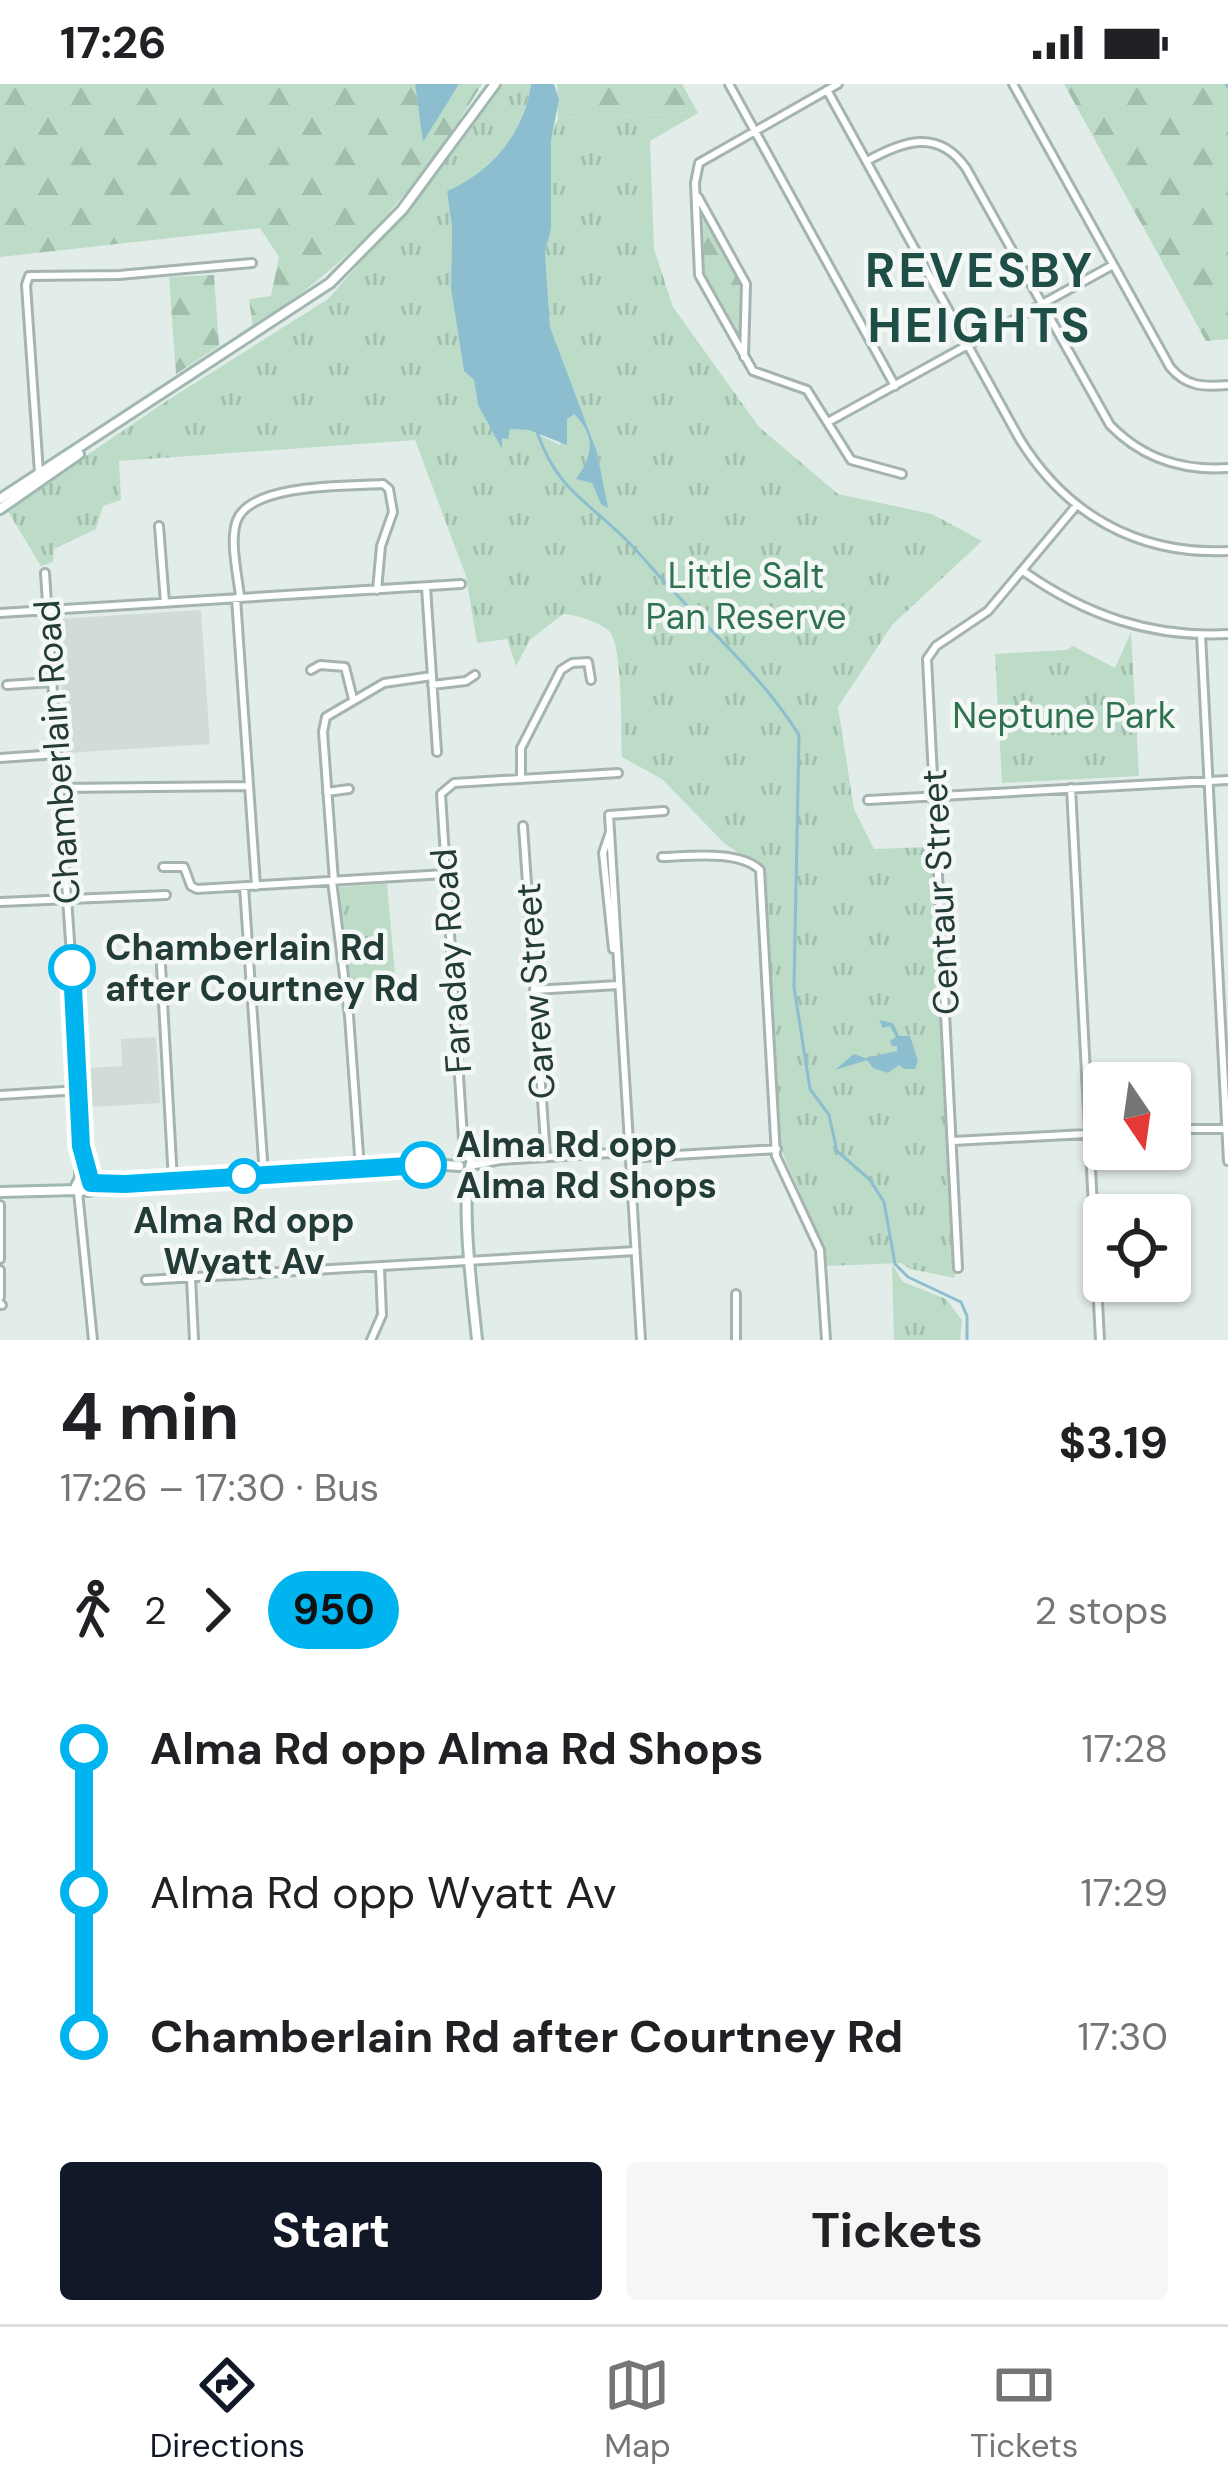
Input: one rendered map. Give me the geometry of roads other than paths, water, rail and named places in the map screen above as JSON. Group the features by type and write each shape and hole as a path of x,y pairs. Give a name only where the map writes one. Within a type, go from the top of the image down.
{"main road":[{"path":"0,499 315,295 358,259 414,196 495,84"},
{"path":"0,509 41,476"},
{"path":"0,1192 464,1161"},
{"name":"Faraday Road","path":"464,1161 477,1340"}],"street":[{"path":"729,84 895,386"},
{"path":"838,84 703,158 697,168 696,194 699,275 758,374 808,390 851,460 902,474"},
{"path":"1012,84 1174,373 1195,385 1228,385"},
{"path":"827,90 1032,458 1076,506 1108,527 1146,543 1228,551"},
{"path":"867,161 915,140 941,145 956,155 1097,406 1119,434 1167,462 1228,468"},
{"path":"696,194 746,284 744,357"},
{"path":"41,476 27,278 252,263"},
{"path":"828,422 1113,265"},
{"path":"256,886 236,526 245,510 288,490 382,484 389,489 393,512 381,546 376,590"},
{"name":"Centaur Street","path":"958,1268 928,655 984,615 1076,506"},
{"path":"160,526 165,603"},
{"path":"1023,571 1112,620 1155,631 1228,634"},
{"name":"Chamberlain Road","path":"45,573 80,1090 80,1216 93,1340"},
{"path":"0,613 461,584"},
{"path":"426,586 437,752"},
{"path":"1201,635 1228,1161"},
{"path":"591,680 588,662 561,670 524,742 519,759 521,779 618,773"},
{"path":"311,670 334,664 345,667 353,699"},
{"path":"360,1168 333,881 324,721 334,709 384,683 466,681 475,675"},
{"path":"7,685 53,682"},
{"path":"0,758 57,754"},
{"name":"Faraday Road","path":"464,1161 441,799 446,786 521,779"},
{"path":"868,800 1228,780"},
{"path":"60,788 249,786"},
{"path":"1071,788 1085,1062"},
{"path":"327,792 349,789"},
{"path":"641,1340 608,815 664,811"},
{"name":"Carew Street","path":"523,826 546,1157"},
{"path":"662,857 730,859 754,863 760,870 777,1149 820,1250 826,1340"},
{"path":"163,866 184,866 191,886 197,889 445,874"},
{"path":"244,887 264,1175"},
{"path":"0,902 166,895"},
{"path":"161,966 172,1181"},
{"path":"534,990 618,985"},
{"path":"0,1095 80,1090"},
{"path":"1191,1129 1227,1127"},
{"path":"953,1141 1083,1133"},
{"path":"464,1161 777,1149"},
{"path":"1091,1170 1100,1340"},
{"path":"0,1205 0,1259"},
{"path":"146,1280 635,1251"},
{"path":"371,1340 382,1315 380,1268"},
{"path":"0,1270 0,1302"},
{"path":"190,1278 194,1340"},
{"path":"736,1294 736,1340"}],"water":[{"path":"415,84 459,84 423,142"},
{"path":"531,84 554,84 559,100 551,140 551,229 545,252 550,327 597,452 608,508 601,504 592,483 576,479 590,446 574,414 567,419 567,445 529,430 510,429 508,439 502,438 502,449 478,405 474,380 464,371 451,289 447,191 478,173 503,148 521,119"},
{"path":"879,1020 893,1023 899,1036 910,1036 918,1061 915,1069 899,1065 888,1073 873,1068 867,1060 835,1070 854,1054 865,1058 897,1051 890,1041 896,1037 890,1026 883,1028"}],"waterway":[{"path":"537,432 561,478 626,539 741,662 799,735 794,987 810,1089 829,1115 837,1151 870,1180 884,1202 895,1264 908,1277 961,1302 967,1316 967,1340"}],"place":[{"name":"Chamberlain Rd after Courtney Rd","path":"72,968"},
{"name":"Alma Rd opp Alma Rd Shops","path":"423,1165"},
{"name":"Alma Rd opp Wyatt Av","path":"244,1176"}],"district":[{"name":"REVESBY HEIGHTS","path":"980,298"}],"park label":[{"name":"Little Salt Pan Reserve","path":"746,596"},
{"name":"Neptune Park","path":"1064,715"}]}
